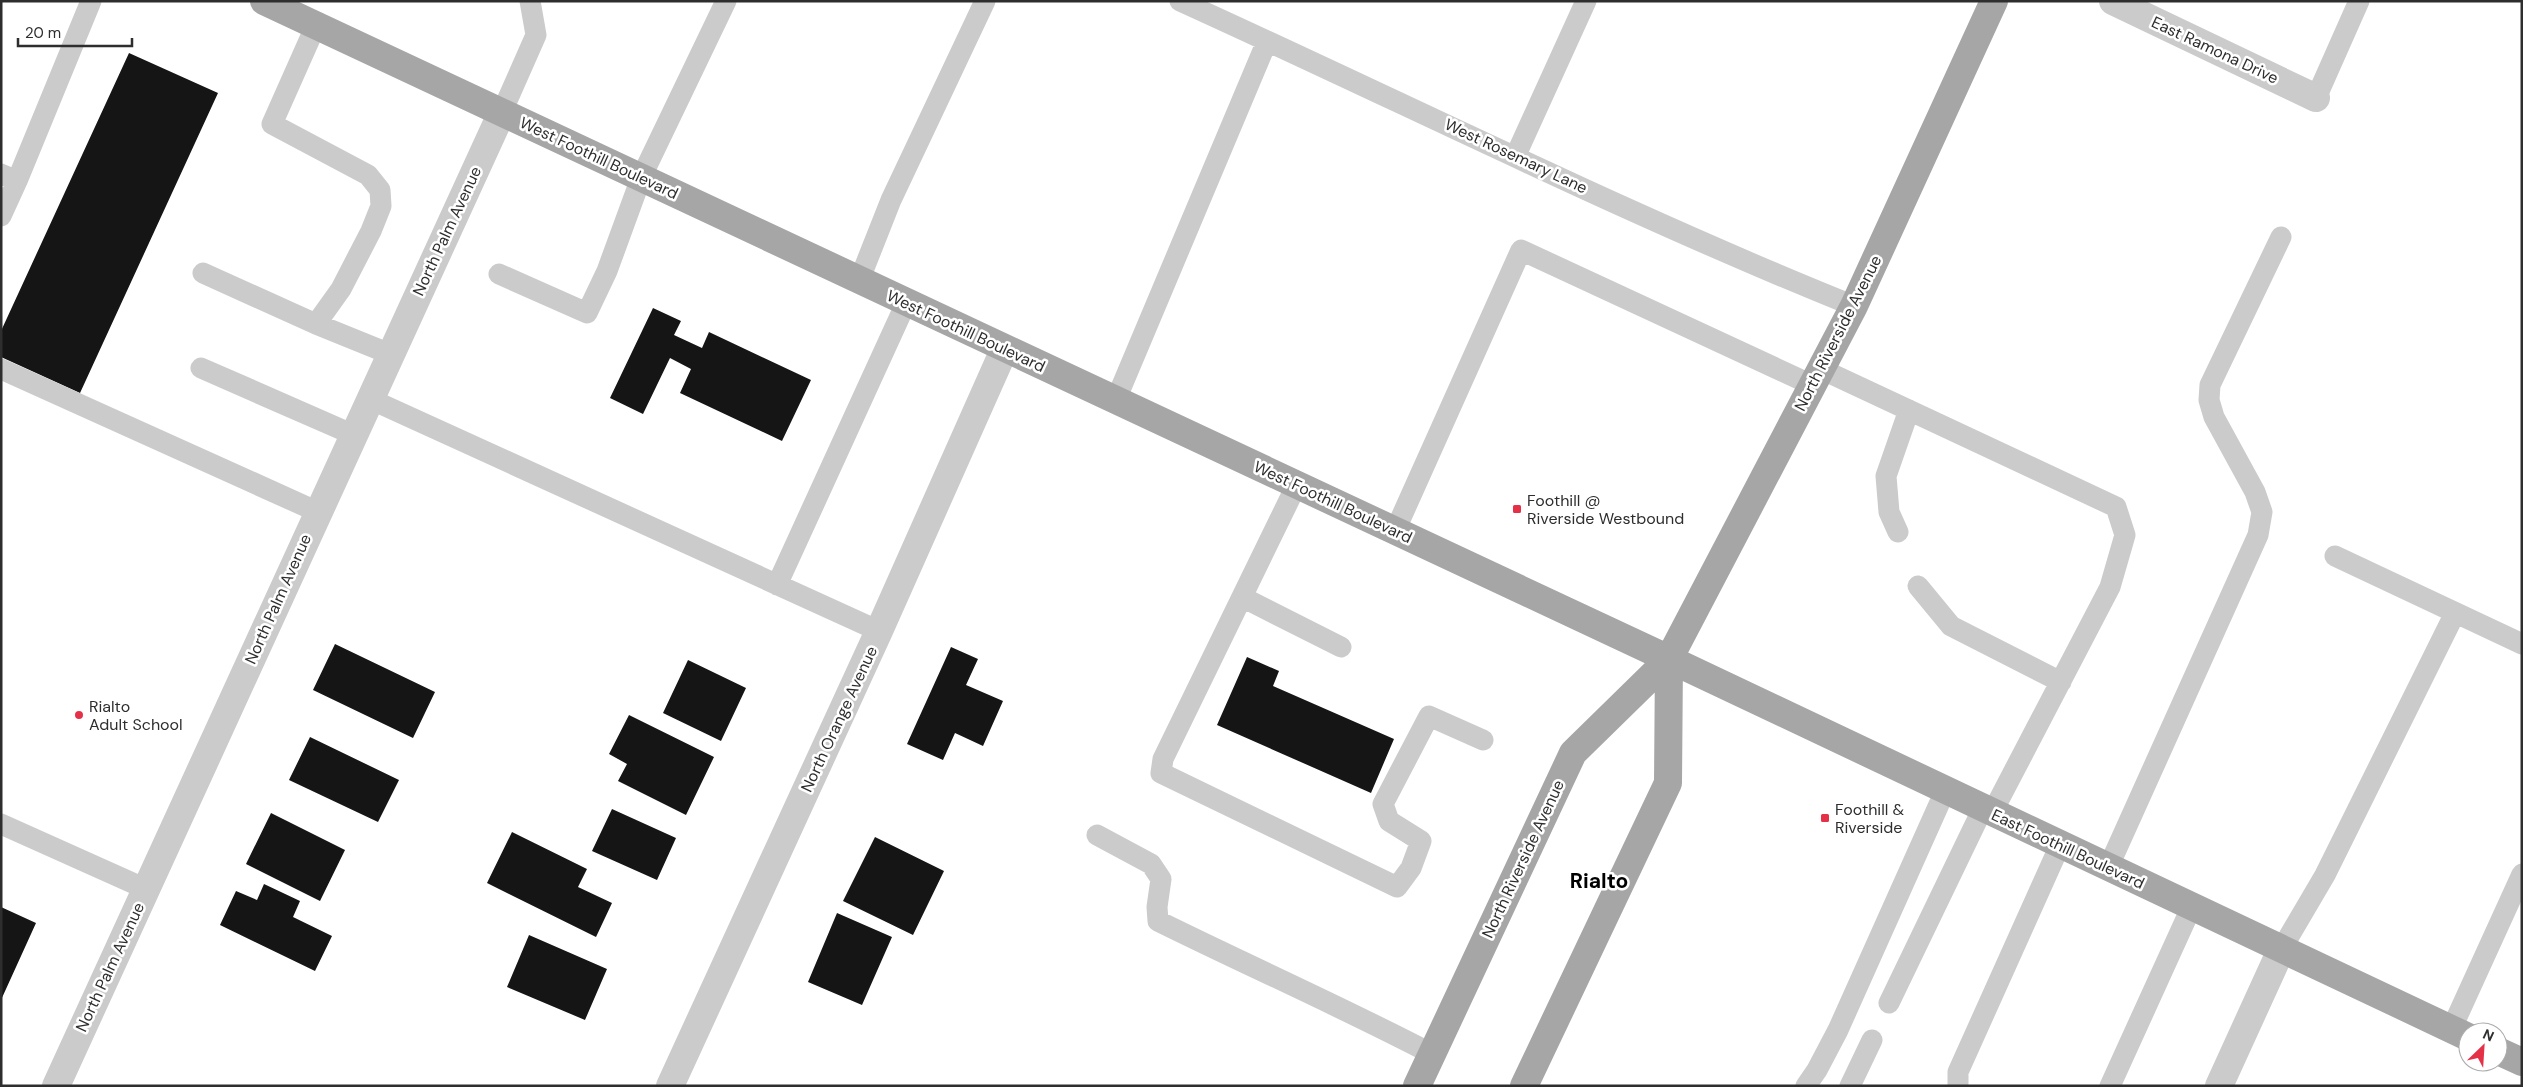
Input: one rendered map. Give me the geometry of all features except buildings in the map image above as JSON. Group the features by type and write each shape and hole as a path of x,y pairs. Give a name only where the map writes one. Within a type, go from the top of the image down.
{"main road":[{"name":"West Foothill Boulevard","path":"264,1 1115,402 1669,659"},
{"name":"North Riverside Avenue","path":"1417,1086 1573,753 1669,659 1854,306 1994,1"},
{"name":"North Riverside Avenue","path":"1524,1086 1668,783 1669,659"},
{"name":"East Foothill Boulevard","path":"1669,659 2191,908 2458,1032"},
{"path":"2508,1056 2522,1062"}],"street":[{"name":"East Ramona Drive","path":"2113,1 2316,98"},
{"name":"North Palm Avenue","path":"56,1086 502,112"},
{"name":"North Orange Avenue","path":"670,1086 879,631 1004,350"},
{"path":"2219,1086 2281,950"}],"lane":[{"path":"1,216 9,178 92,1"},
{"path":"502,112 536,35 530,1"},
{"path":"499,274 587,313 607,271 641,178 726,1"},
{"path":"859,281 891,200 985,1"},
{"name":"West Rosemary Lane","path":"1180,1 1515,157 1777,275 1854,306"},
{"path":"1515,157 1586,1"},
{"path":"2316,98 2359,1"},
{"path":"316,26 272,124 368,175 380,190 381,206 341,290 316,324"},
{"path":"1115,402 1267,41"},
{"path":"2108,868 2258,535 2262,512 2255,492 2214,418 2209,400 2210,385 2281,237"},
{"path":"1394,531 1521,250 1817,377 1909,410 2116,507 2125,535 2110,587 2061,682 1988,811 1889,1003"},
{"path":"203,273 316,324 390,354"},
{"path":"777,585 906,303"},
{"path":"1,368 318,512"},
{"path":"201,368 354,435"},
{"path":"370,399 879,631"},
{"path":"1898,532 1888,512 1886,476 1909,410"},
{"path":"1296,486 1163,759 1161,773 1398,887 1411,868 1421,841 1389,820 1383,804 1429,716 1483,740"},
{"path":"2335,556 2522,644"},
{"path":"1918,586 1951,626 2061,682"},
{"path":"1242,597 1341,647"},
{"path":"2281,950 2325,875 2455,613"},
{"path":"1806,1086 1838,1030 1945,791"},
{"path":"1,824 146,889"},
{"path":"1097,835 1151,864 1161,879 1157,907 1158,921 1372,1023 1432,1054"},
{"path":"1958,1086 1958,1072 2060,845"},
{"path":"2464,1022 2522,874"},
{"path":"2110,1086 2191,908"},
{"path":"1850,1086 1872,1040"}],"place":[{"name":"Foothill @ Riverside Westbound","path":"1517,509"},
{"name":"Rialto Adult School","path":"79,715"},
{"name":"Foothill & Riverside","path":"1825,818"}],"district":[{"name":"Rialto","path":"1599,881"}]}
